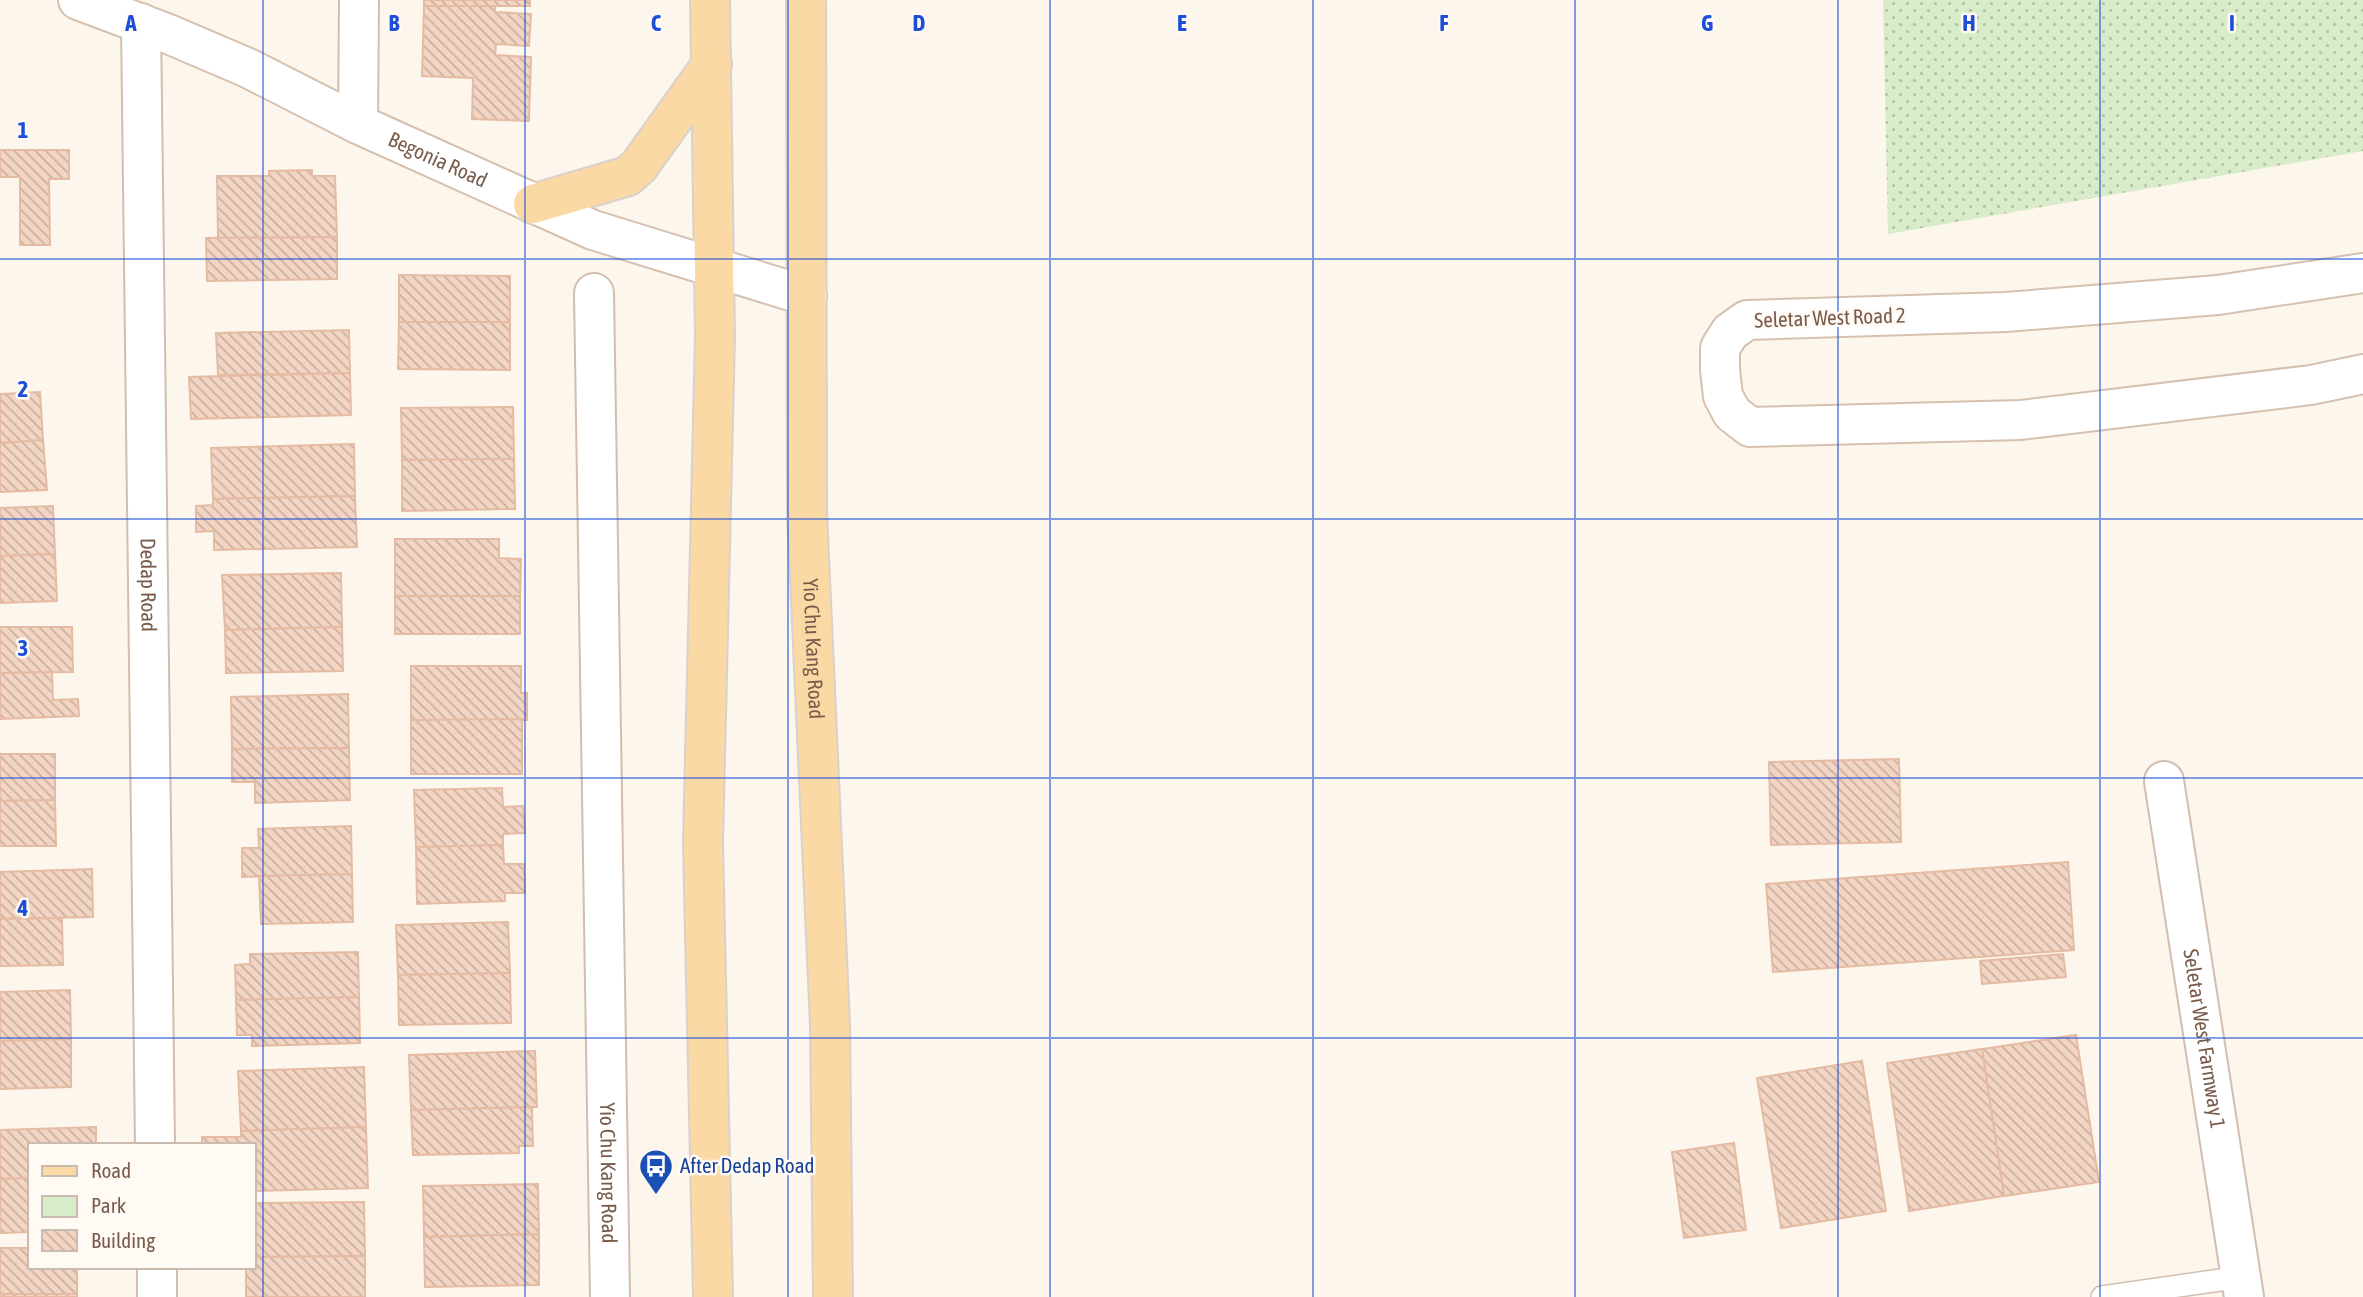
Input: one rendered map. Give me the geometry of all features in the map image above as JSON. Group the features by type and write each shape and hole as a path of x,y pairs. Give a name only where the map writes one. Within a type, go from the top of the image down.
{"main road":[{"path":"710,0 715,269 713,461 702,842 713,1297"},
{"name":"Yio Chu Kang Road","path":"806,0 807,511 830,1025 833,1297"},
{"path":"533,204 628,176 639,166 712,64"}],"street":[{"name":"Begonia Road","path":"78,0 248,68 358,124 593,230 807,296"},
{"path":"358,124 359,0"},
{"name":"Dedap Road","path":"141,23 155,1143"},
{"name":"Seletar West Road 2","path":"2363,273 2218,295 2006,312 1747,320 1730,332 1720,348 1720,359 1723,396 1732,413 1750,427 2021,420 2311,385 2363,374"},
{"name":"Yio Chu Kang Road","path":"594,293 610,1297"},
{"name":"Seletar West Farmway 1","path":"2164,781 2242,1287"},
{"path":"157,1269 157,1297"}],"lane":[{"path":"2102,1297 2242,1287"}],"green space":[{"path":"1883,0 2363,0 2363,151 1888,234"}],"building":[{"path":"424,0 530,0 530,6 424,6"},
{"path":"424,6 495,6 495,12 531,14 529,46 496,44 495,55 531,57 529,121 472,119 473,78 422,76"},
{"path":"0,150 69,150 69,179 49,179 50,245 20,245 20,177 0,177"},
{"path":"312,170 312,176 335,176 337,237 218,238 217,176 269,176 269,171"},
{"path":"337,237 337,279 207,281 206,238"},
{"path":"399,275 510,276 510,322 399,322"},
{"path":"399,322 510,322 510,370 398,369"},
{"path":"349,330 350,373 218,375 216,333"},
{"path":"350,373 351,415 191,419 189,377"},
{"path":"40,392 43,440 0,443 0,394"},
{"path":"513,407 514,459 402,460 401,408"},
{"path":"43,440 47,490 0,492 0,443"},
{"path":"354,444 355,496 213,499 211,448"},
{"path":"514,459 515,509 402,511 402,460"},
{"path":"355,496 357,547 214,550 214,531 196,532 196,506 213,505 213,499"},
{"path":"53,506 55,554 0,556 0,508"},
{"path":"395,539 499,539 499,558 521,559 520,596 395,596"},
{"path":"55,554 57,601 0,603 0,556"},
{"path":"341,573 342,627 225,630 222,575"},
{"path":"395,596 520,596 520,634 395,634"},
{"path":"0,627 72,627 73,672 0,673"},
{"path":"342,627 343,671 226,673 225,630"},
{"path":"411,666 521,666 521,693 527,693 527,720 411,720"},
{"path":"52,672 53,700 78,699 79,716 0,719 0,673"},
{"path":"348,694 349,748 232,749 231,697"},
{"path":"522,719 522,774 411,774 411,720"},
{"path":"349,748 350,800 255,803 255,782 232,782 232,749"},
{"path":"0,754 55,754 55,800 0,801"},
{"path":"1899,759 1901,842 1771,845 1769,762"},
{"path":"502,788 503,807 523,806 525,833 503,834 503,845 416,847 414,790"},
{"path":"55,800 56,846 0,846 0,801"},
{"path":"351,826 352,874 242,877 242,848 259,848 258,829"},
{"path":"503,845 504,864 524,864 525,893 505,893 505,901 417,904 416,847"},
{"path":"2068,862 2074,950 1773,972 1766,884"},
{"path":"92,869 93,917 0,919 0,872"},
{"path":"352,874 353,922 261,924 259,876"},
{"path":"62,918 63,965 0,966 0,919"},
{"path":"508,922 510,973 398,975 396,925"},
{"path":"358,952 359,997 236,1000 235,965 250,964 250,954"},
{"path":"2063,954 2066,977 1982,984 1980,961"},
{"path":"510,973 511,1023 399,1025 398,975"},
{"path":"70,990 71,1039 0,1041 0,992"},
{"path":"359,997 360,1043 252,1046 252,1035 237,1035 236,1000"},
{"path":"2076,1035 2099,1182 2004,1196 1982,1049"},
{"path":"71,1039 71,1087 0,1089 0,1041"},
{"path":"1982,1049 2004,1196 1909,1211 1887,1063"},
{"path":"535,1051 537,1107 411,1110 409,1055"},
{"path":"1862,1061 1886,1211 1781,1228 1757,1078"},
{"path":"364,1067 366,1127 241,1131 238,1071"},
{"path":"532,1107 533,1146 519,1146 519,1153 413,1155 411,1110"},
{"path":"96,1127 96,1143 28,1143 28,1178 0,1179 0,1130"},
{"path":"366,1127 368,1188 256,1191 256,1143 202,1143 202,1137 241,1137 241,1131"},
{"path":"1734,1143 1746,1230 1684,1238 1672,1152"},
{"path":"28,1178 28,1232 0,1233 0,1179"},
{"path":"538,1184 539,1234 424,1237 423,1186"},
{"path":"364,1202 365,1256 256,1257 256,1203"},
{"path":"539,1234 539,1285 425,1287 424,1237"},
{"path":"0,1248 28,1248 28,1269 77,1269 77,1294 0,1294"},
{"path":"365,1256 365,1297 246,1297 246,1269 256,1269 256,1257"},
{"path":"0,1294 77,1294 77,1297 0,1297"}],"place":[{"name":"After Dedap Road","path":"656,1196"}]}
